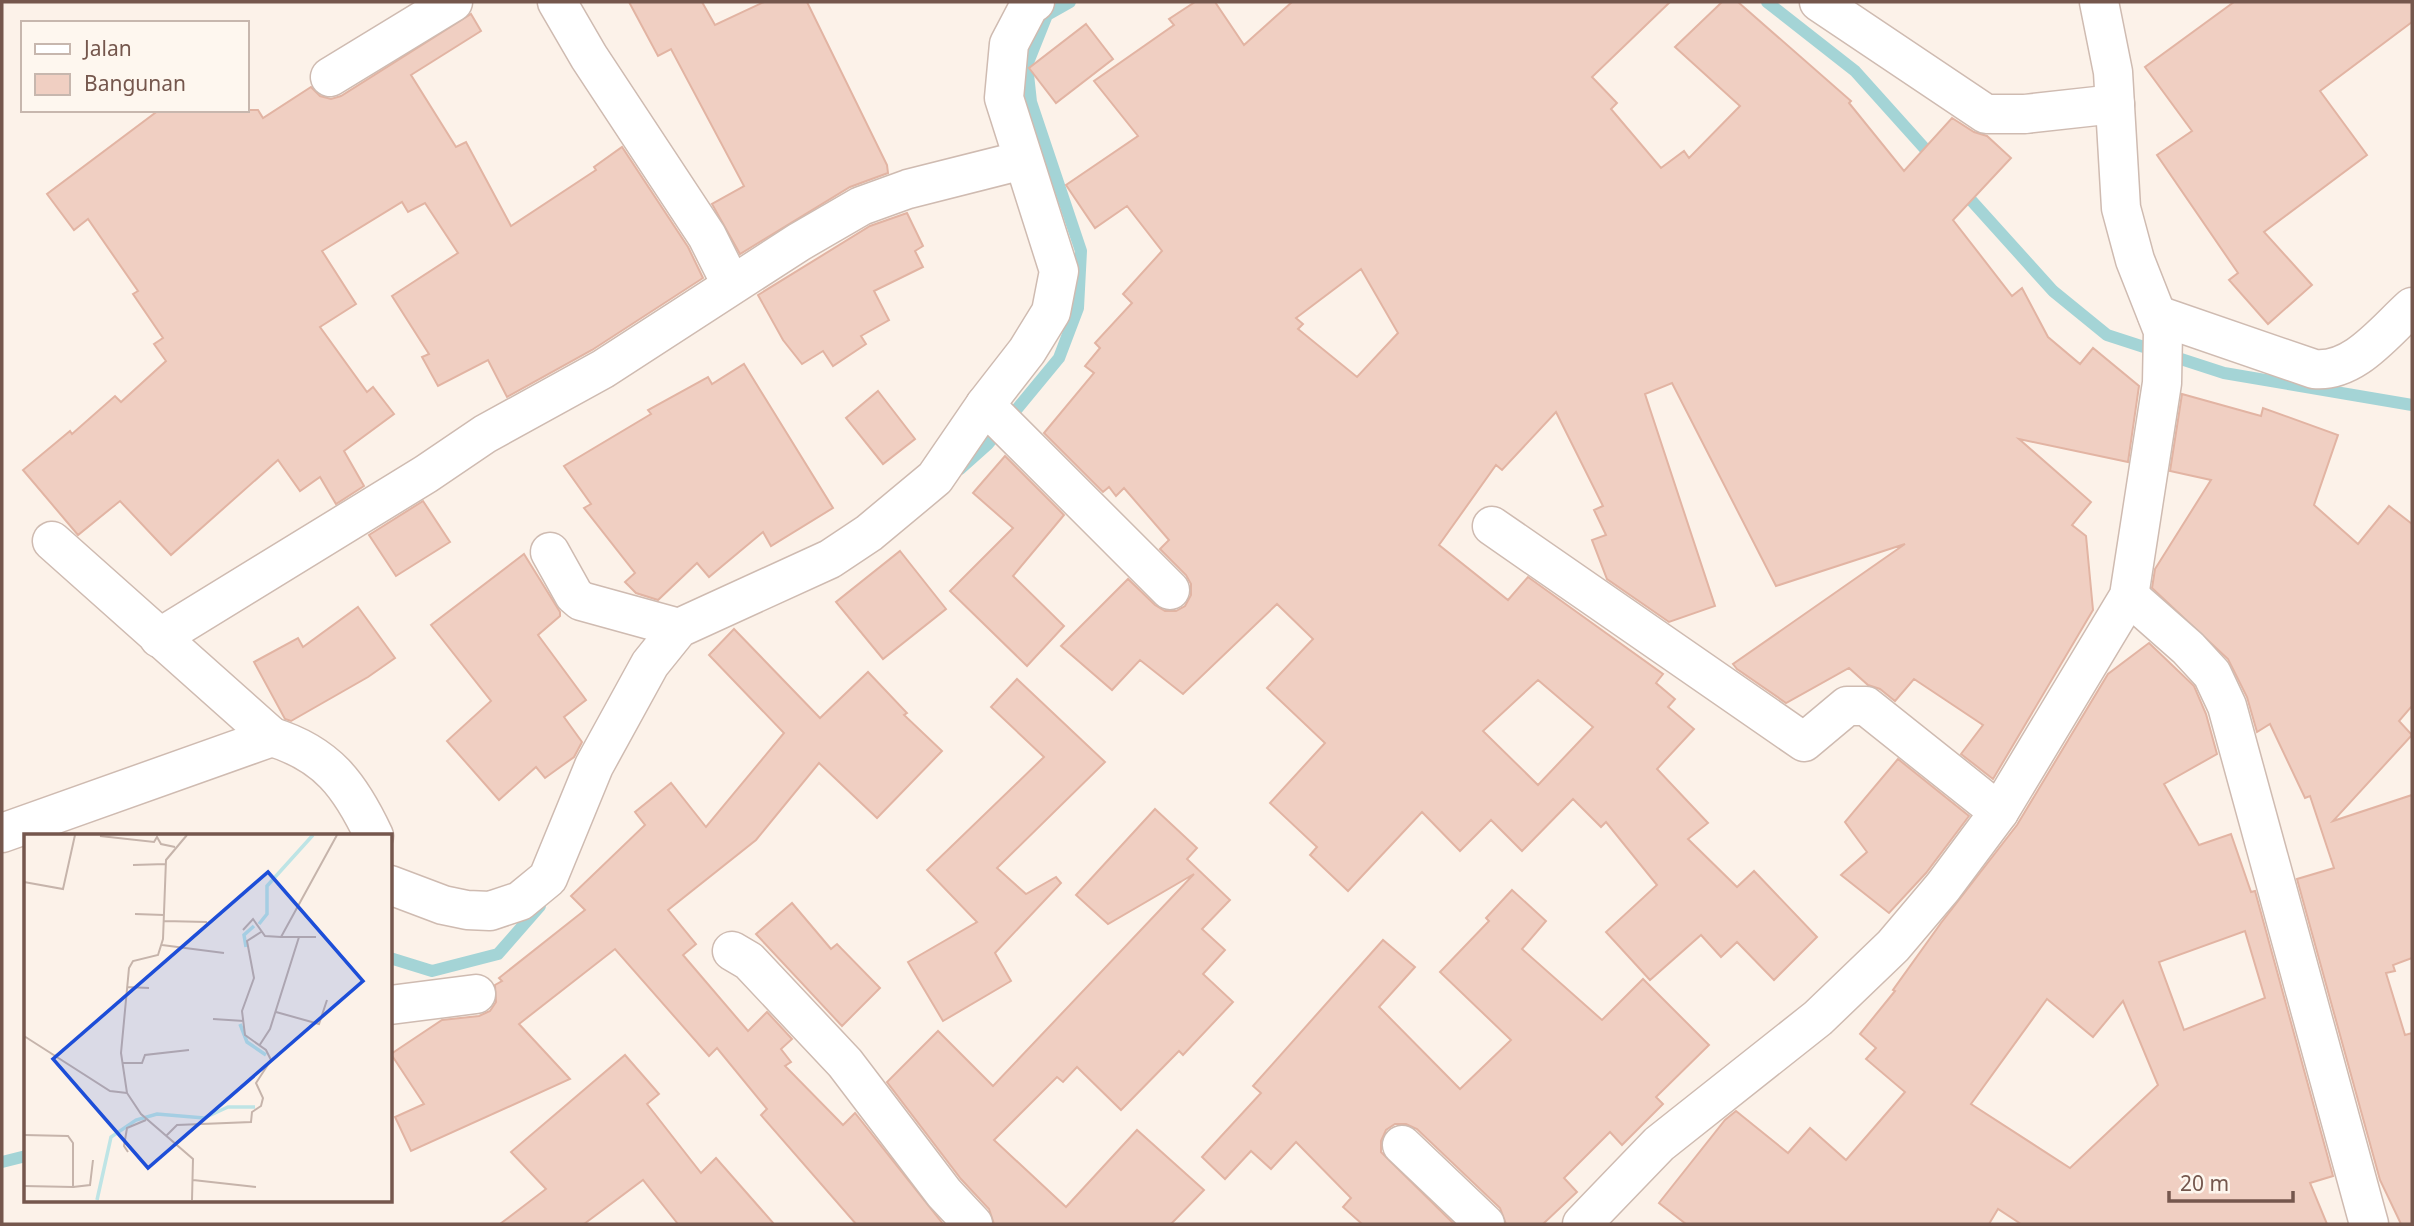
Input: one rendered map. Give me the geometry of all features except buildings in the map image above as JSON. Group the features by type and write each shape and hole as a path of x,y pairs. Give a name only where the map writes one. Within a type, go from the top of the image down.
{"street":[{"path":"330,77 453,2"},
{"path":"557,2 589,57 707,236 731,284"},
{"path":"392,886 443,905 490,911 520,901 548,878 594,766 650,664 679,628 830,559 869,533 1001,420 1027,351 1051,312 1059,271 1004,98 1009,44 1029,5 1035,2"},
{"path":"1819,2 1986,114 2025,114 2115,104"},
{"path":"1582,1224 1659,1144 1818,1018 1893,946 1943,887 1999,813 2129,596 2162,383 2160,323 2135,260 2121,208 2113,72 2099,2"},
{"path":"159,638 426,474 485,434 603,369 731,284 861,206 908,189 1023,160"},
{"path":"2160,323 2314,369 2330,371 2352,361 2412,307"},
{"path":"1001,420 1170,590"},
{"path":"1492,526 1804,742 1847,706 1866,706 1999,813"},
{"path":"52,541 272,737 294,744 318,757 337,774 373,834"},
{"path":"550,552 574,595 581,601 679,628"},
{"path":"2129,596 2188,648 2212,674 2227,706 2369,1224"},
{"path":"2,833 272,737"},
{"path":"732,951 750,961 845,1063 944,1193 973,1224"},
{"path":"392,1005 476,994"},
{"path":"1402,1145 1485,1224"}],"waterway":[{"path":"960,469 988,444 1059,358 1078,308 1081,251 1031,102 1027,65 1047,15 1070,2"},
{"path":"1767,2 1855,71 1935,160"},
{"path":"1961,189 2053,291 2107,335 2224,373 2412,405"},
{"path":"392,959 432,971 498,954 540,906"},
{"path":"2,1162 24,1156"}]}
